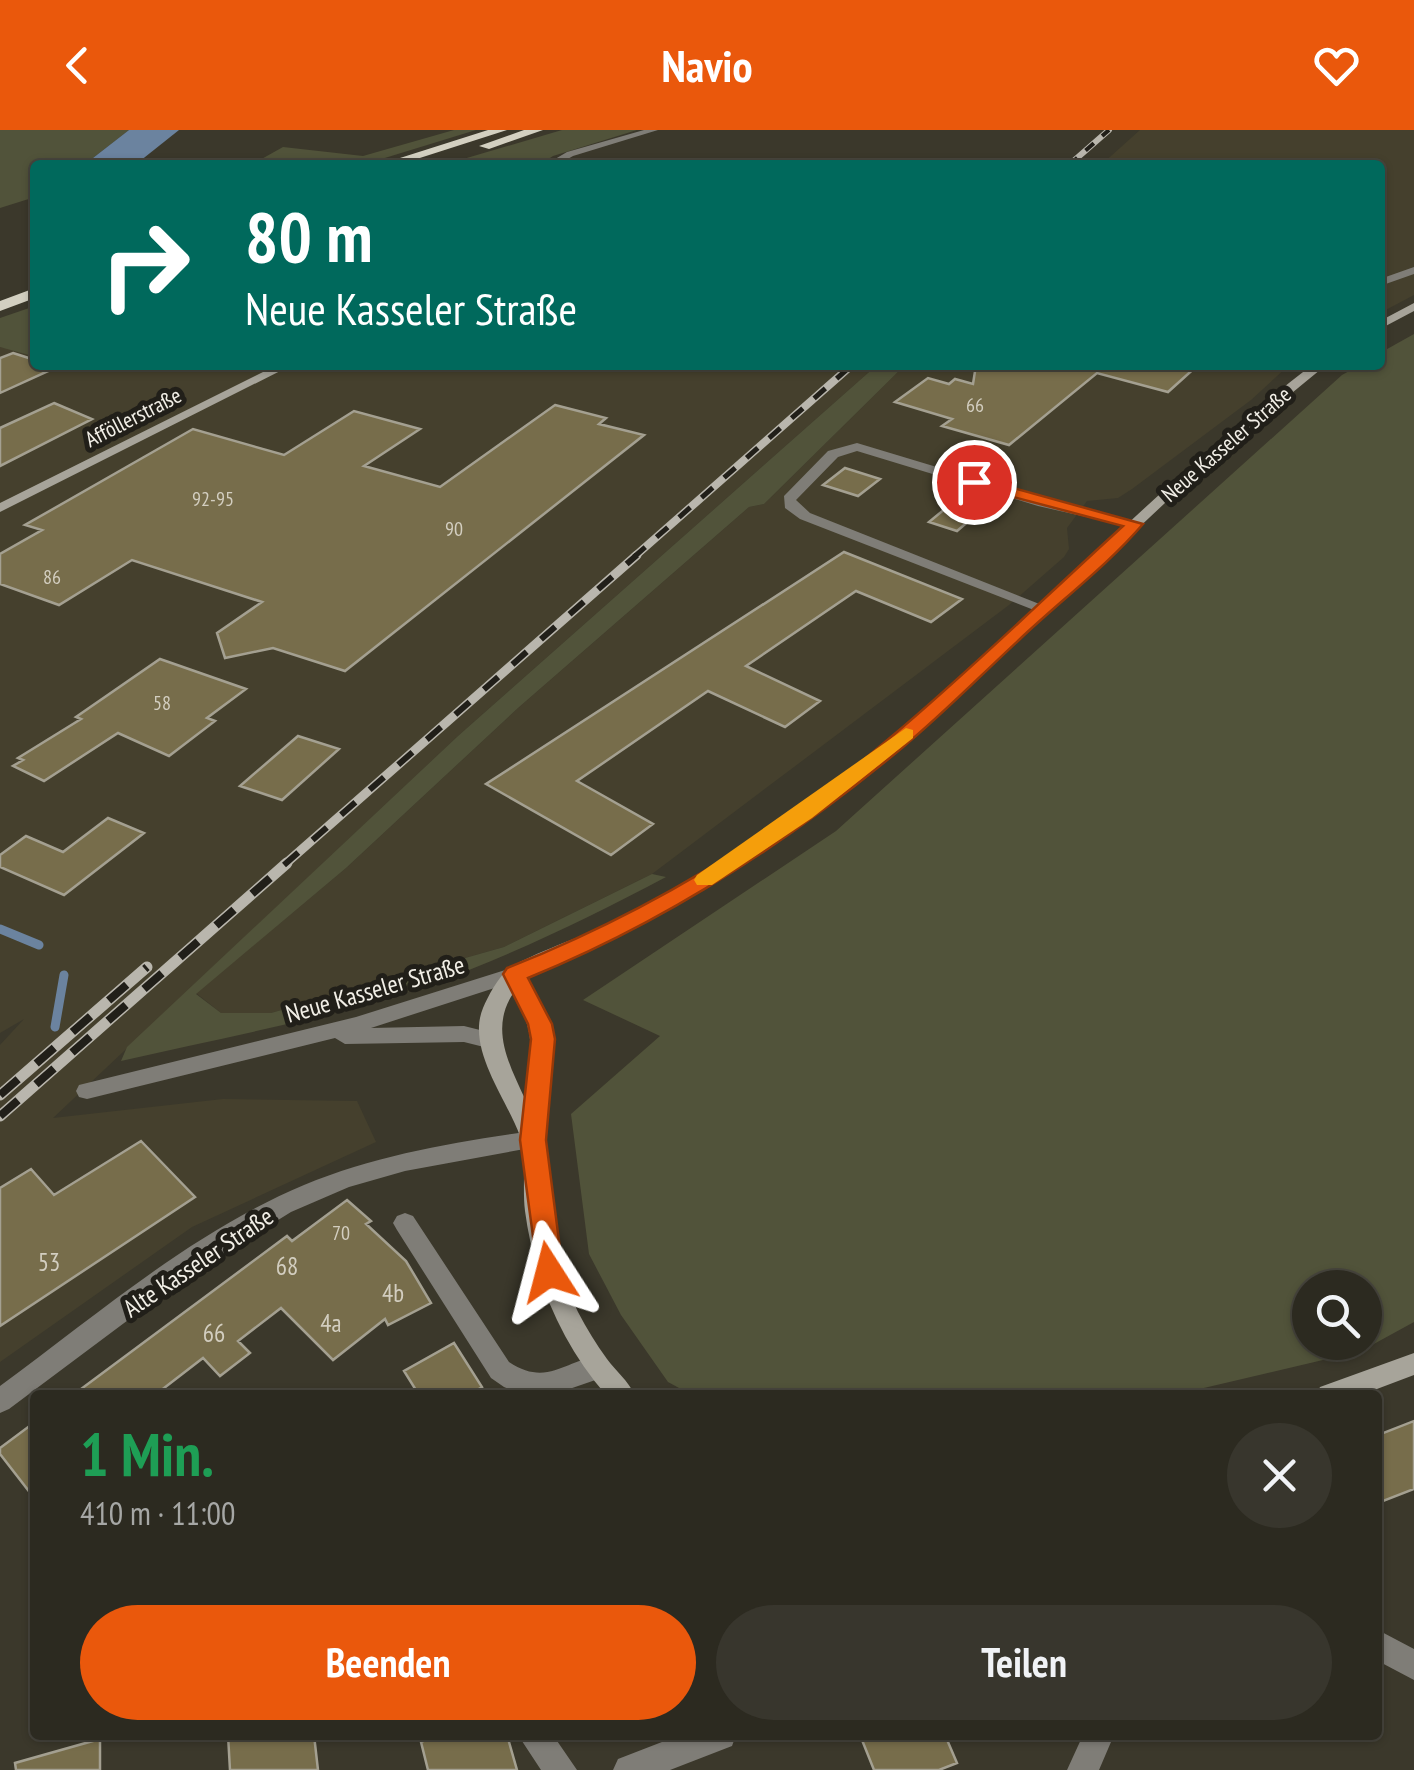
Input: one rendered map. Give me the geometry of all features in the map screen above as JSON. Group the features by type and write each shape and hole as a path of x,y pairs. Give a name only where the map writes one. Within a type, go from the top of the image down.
{"highway":[{"path":"401,160 501,130"},
{"path":"439,160 538,130"},
{"path":"0,293 30,282"},
{"path":"0,307 30,298"}],"main road":[{"path":"1385,323 1414,306"},
{"name":"Afföllerstraße","path":"0,508 276,370"},
{"name":"Neue Kasseler Straße","path":"515,974 620,928 744,856 897,742 1241,428 1314,370"},
{"path":"533,1140 492,1042 490,1021 497,1001 515,974 540,1024 543,1039 533,1140 549,1272 567,1322 618,1390"},
{"path":"1343,1390 1414,1364"}],"street":[{"path":"559,160 654,130"},
{"path":"1385,281 1414,270"},
{"path":"1044,609 804,516 790,505 789,499 832,454 857,447 1130,528"},
{"name":"Neue Kasseler Straße","path":"87,1091 314,1037 437,1002 515,974"},
{"path":"314,1037 440,1034 482,1037 492,1042"},
{"name":"Alte Kasseler Straße","path":"0,1401 218,1243 284,1205 325,1187 429,1154 533,1140"},
{"path":"405,1223 500,1370 516,1384 534,1388 598,1368"},
{"path":"1382,1647 1414,1665"},
{"path":"538,1740 561,1770"},
{"path":"629,1770 708,1740"},
{"path":"1083,1770 1097,1740"}],"shaded area":[{"path":"1140,130 1414,130 1414,295 1385,310 1385,160 1107,160"},
{"path":"30,340 30,370 871,370 458,736 53,1118 223,1099 357,1101 376,1142 192,1227 0,1362 0,1045 24,1019 0,1033 0,347"},
{"path":"900,370 1284,370 1251,400 1132,489 1118,498 1087,501 1067,528 1069,549 1064,557 1009,605 652,874 504,947 271,1013 221,1013 196,993 346,868 518,708 749,507 764,504"}],"green space":[{"path":"0,130 129,130 90,160 30,160 30,199 0,208"},
{"path":"454,130 476,130 378,160 260,160 283,147 363,156"},
{"path":"562,130 637,130 547,160 460,160"},
{"path":"30,308 29,355 0,347 0,318"},
{"path":"1414,334 1414,1322 1382,1340 1382,1270 1292,1270 1292,1360 1323,1360 1195,1390 683,1390 668,1382 621,1315 589,1254 571,1114 660,1036 583,1000 836,831 1342,375 1351,370 1385,370 1385,350"},
{"path":"871,370 900,370 764,504 749,507 518,708 346,868 196,994 221,1013 271,1013 504,947 652,874 666,877 551,935 431,984 316,1017 121,1061 127,1047 458,736"}],"water":[{"path":"129,130 179,130 141,160 90,160"}],"building":[{"path":"13,353 30,358 30,370 50,370 0,393 0,358"},
{"path":"975,370 1192,370 1168,392 1097,373 1009,445 942,426 952,419 895,402 928,378 949,384 955,379 973,384"},
{"path":"54,403 92,419 0,466 0,428"},
{"path":"555,405 606,418 599,424 644,435 345,671 273,648 225,658 217,633 262,602 132,560 59,605 0,584 0,554 42,530 25,525 193,429 284,455 354,411 420,429 364,466 440,487"},
{"path":"845,468 880,479 858,496 823,485"},
{"path":"957,499 984,508 957,531 929,522"},
{"path":"844,552 962,599 931,622 856,591 746,666 820,701 785,727 708,691 577,781 653,824 611,855 486,784"},
{"path":"160,659 246,689 207,718 215,721 169,756 118,733 44,781 13,766 23,760 18,758 81,719 76,717"},
{"path":"298,736 339,749 282,800 240,786"},
{"path":"108,818 144,833 64,895 0,867 0,855 26,836 63,852"},
{"path":"141,1141 195,1197 0,1326 0,1188 31,1169 54,1195"},
{"path":"347,1200 371,1221 366,1224 406,1261 431,1303 388,1325 385,1319 333,1360 281,1308 238,1341 250,1353 220,1376 203,1358 161,1390 80,1390 287,1236 292,1241"},
{"path":"454,1343 482,1387 416,1390 404,1371"},
{"path":"1414,1421 1414,1489 1382,1501 1382,1433"},
{"path":"30,1426 30,1493 0,1454 0,1448"},
{"path":"100,1740 100,1770 16,1770 15,1763"},
{"path":"228,1740 315,1740 318,1770 230,1770"},
{"path":"508,1740 517,1770 428,1770 421,1742"},
{"path":"862,1740 947,1740 957,1763 939,1770 874,1770"}],"waterway":[{"path":"0,929 39,945"},
{"path":"55,1027 64,975"}],"railway":[{"path":"1075,160 1109,130"},
{"path":"634,557 846,370"},
{"path":"284,865 637,555"},
{"path":"0,1116 287,863"},
{"path":"0,1095 147,967"}],"slow traffic":[{"path":"705,880 804,813 906,734"}],"route":[{"path":"549,1272 533,1140 543,1039 540,1024 515,974 578,949 664,904 744,856 804,813 897,742 1134,524 974,482"}]}
